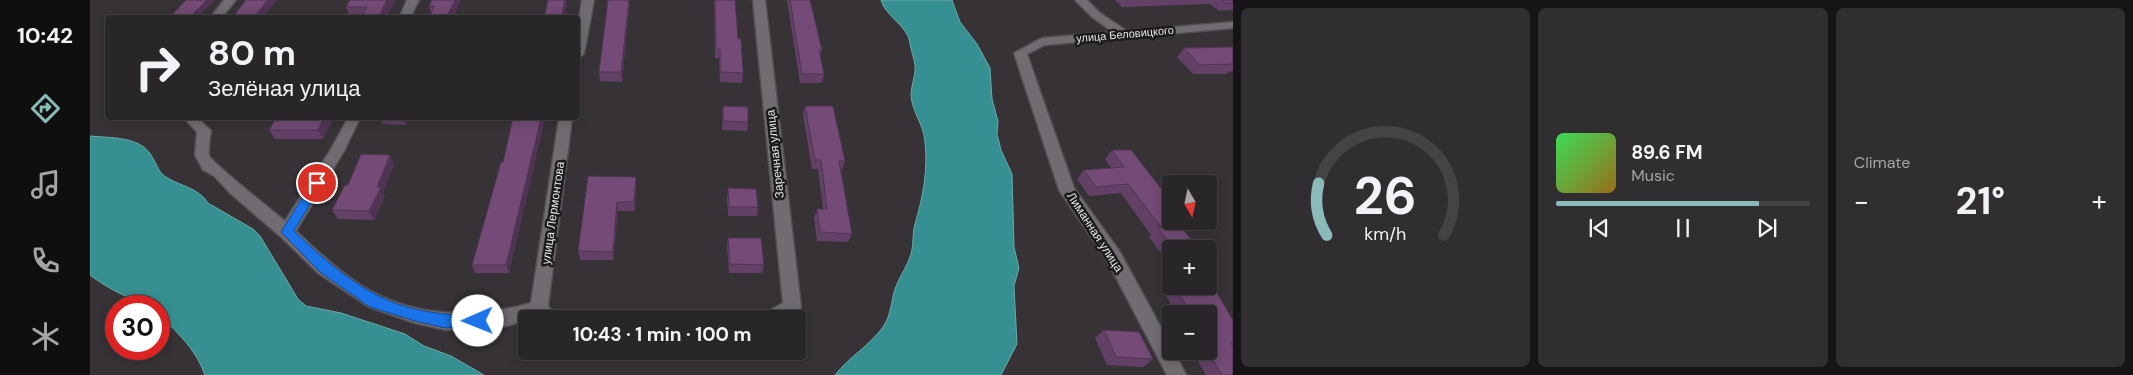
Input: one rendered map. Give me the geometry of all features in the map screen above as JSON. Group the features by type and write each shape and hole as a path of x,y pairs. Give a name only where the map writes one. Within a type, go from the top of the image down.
{"street":[{"path":"218,15 230,0"},
{"path":"406,15 413,0"},
{"path":"580,43 588,0"},
{"name":"Заречная улица","path":"759,0 792,307 787,310"},
{"path":"1081,0 1096,15 1124,34"},
{"name":"улица Беловицкого","path":"1020,52 1042,42 1233,25"},
{"name":"Лиманная улица","path":"1020,52 1067,190 1114,257 1177,375"},
{"path":"192,120 204,131 202,155 208,166 219,172 235,189 287,232 324,268 375,302 415,316 446,322 518,317"},
{"path":"287,232 337,151 353,120"},
{"name":"улица Лермонтова","path":"545,310 566,120"}],"water":[{"path":"881,0 952,0 960,22 977,44 990,68 992,99 998,121 997,134 1001,150 1012,174 1014,247 1019,268 1014,286 1017,344 1001,375 835,375 872,340 886,322 895,290 911,254 914,227 924,183 926,152 924,136 913,107 911,95 915,73 914,60 905,31 883,6"},
{"path":"90,136 132,141 146,149 166,177 200,194 208,203 253,229 260,236 298,299 306,306 341,313 405,334 424,346 451,356 484,375 205,375 191,349 170,325 170,295 123,295 90,275"}],"building":[{"path":"186,0 207,0 192,15 172,15"},
{"path":"246,0 268,0 256,15 234,15"},
{"path":"350,0 387,0 380,15 363,15 367,7 346,7"},
{"path":"432,0 455,0 448,15 430,15 434,6 429,6"},
{"path":"548,0 565,0 562,15 545,15"},
{"path":"608,0 629,0 621,72 599,72"},
{"path":"715,0 735,0 738,39 741,39 743,73 720,72 720,49 716,49"},
{"path":"790,0 810,0 822,50 819,50 824,74 802,74"},
{"path":"1221,0 1233,0 1233,3 1225,3"},
{"path":"1233,47 1233,64 1200,65 1184,48"},
{"path":"723,106 748,107 748,122 723,121"},
{"path":"805,106 833,106 845,161 839,161 852,234 820,232 817,209 827,209 821,160 815,160"},
{"path":"275,120 323,120 318,130 269,130"},
{"path":"513,120 541,120 506,265 472,265 501,162 503,162"},
{"path":"1112,150 1131,150 1162,190 1162,228 1128,184 1096,187 1084,170 1124,167"},
{"path":"361,154 390,155 377,187 381,187 369,211 332,210 345,185 348,185"},
{"path":"588,176 636,177 634,202 617,202 613,252 578,251"},
{"path":"728,188 756,189 758,207 729,207"},
{"path":"1158,228 1162,228 1162,230 1184,230 1191,240 1167,240"},
{"path":"728,238 761,238 764,265 730,264"},
{"path":"1217,293 1233,320 1233,343 1231,343 1233,346 1233,375 1222,375 1213,360 1217,360 1217,305 1186,305 1180,295 1217,295"},
{"path":"1104,330 1139,332 1153,359 1116,357"}],"route":[{"path":"317,183 287,232 324,268 375,302 415,316 446,322 478,321"}]}
